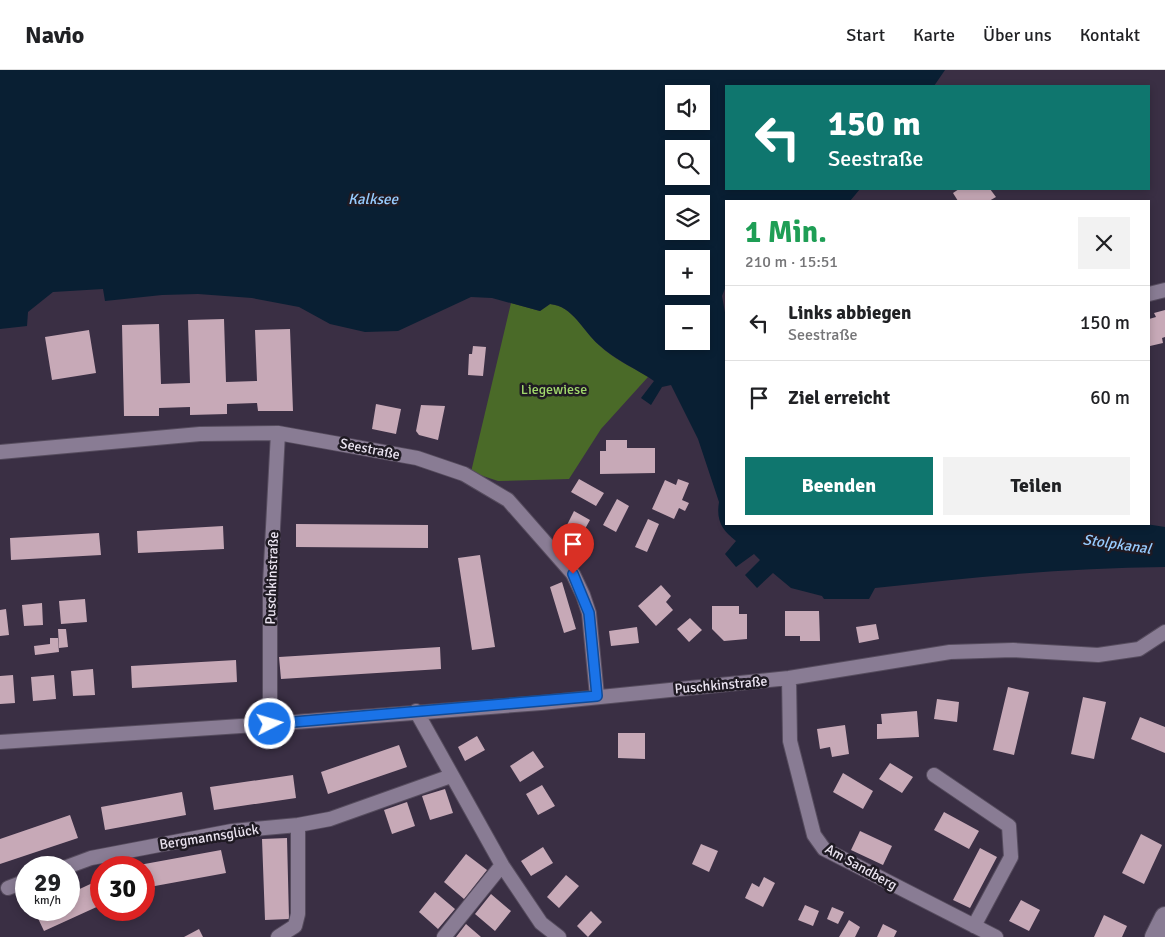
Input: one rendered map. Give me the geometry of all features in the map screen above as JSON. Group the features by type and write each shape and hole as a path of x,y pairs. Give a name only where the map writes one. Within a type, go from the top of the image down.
{"main road":[{"path":"1155,937 1165,917"}],"street":[{"path":"1150,294 1165,290"},
{"name":"Seestraße","path":"0,452 200,434 278,433 417,458 464,474 489,487 508,500 573,574 583,594 589,613 597,696"},
{"name":"Puschkinstraße","path":"270,724 270,584 278,433"},
{"name":"Puschkinstraße","path":"0,742 270,724 788,678 950,652 1012,650 1098,655 1139,649 1165,632"},
{"name":"Am Sandberg","path":"788,678 790,742 814,835 824,849 996,937"},
{"path":"416,712 502,865 541,923 559,937"},
{"path":"934,775 1009,826 1012,857 974,926"},
{"name":"Bergmannsglück","path":"80,862 91,858 232,831 298,825 330,819 451,776"},
{"path":"278,937 295,926 298,914 298,825"},
{"path":"444,937 502,865"},
{"path":"8,888 15,885"}],"green space":[{"name":"Liegewiese","path":"511,303 540,311 550,304 565,309 604,350 648,377 601,429 569,479 498,481 471,472"}],"water":[{"name":"Kalksee","path":"0,70 945,70 935,85 725,85 725,190 859,190 851,200 725,200 725,288 722,296 725,312 725,525 1150,525 1165,527 1165,567 1056,571 911,584 875,588 869,599 824,599 822,596 791,588 773,573 757,588 745,575 760,560 754,554 736,567 725,554 736,541 727,533 719,520 719,502 698,439 671,385 662,387 651,405 641,398 654,381 605,350 565,309 550,304 540,311 492,298 471,297 398,331 365,332 330,324 299,307 252,298 198,294 162,295 105,301 103,289 53,292 28,312 27,326 0,329"}],"building":[{"path":"958,190 991,190 996,197 991,200 957,200 953,193"},
{"path":"1165,310 1165,337 1162,338 1163,343 1150,346 1150,319 1156,317 1154,313"},
{"path":"224,319 226,382 257,381 255,330 290,329 293,411 258,411 257,403 227,404 227,414 190,415 190,407 159,408 159,416 124,416 122,325 159,324 161,384 190,383 188,320"},
{"path":"89,330 96,373 52,380 45,337"},
{"path":"473,346 486,347 483,376 468,375 469,354 472,354"},
{"path":"376,404 401,409 396,434 372,429"},
{"path":"421,405 445,406 438,440 419,435 416,431"},
{"path":"606,440 627,440 627,448 655,448 655,473 600,474 600,451 606,451"},
{"path":"579,479 604,493 596,506 571,492"},
{"path":"678,479 689,483 682,500 689,503 685,511 679,508 674,519 652,509 665,480 676,485"},
{"path":"617,499 629,506 616,532 603,525"},
{"path":"574,511 590,520 577,543 562,535"},
{"path":"648,519 659,524 647,552 635,547"},
{"path":"296,524 428,525 428,548 296,547"},
{"path":"223,526 224,549 138,553 137,531"},
{"path":"99,533 101,555 11,560 10,538"},
{"path":"480,555 495,647 472,650 458,558"},
{"path":"562,582 576,629 564,633 550,587"},
{"path":"661,585 671,596 666,602 673,610 656,626 638,606"},
{"path":"85,599 87,622 61,624 59,601"},
{"path":"42,603 43,625 24,626 22,605"},
{"path":"712,606 739,606 739,614 747,614 747,639 724,641 712,629"},
{"path":"6,609 9,635 0,636 0,610"},
{"path":"785,611 819,611 820,641 800,641 800,636 785,636"},
{"path":"690,618 702,630 689,642 677,629"},
{"path":"876,624 879,639 859,643 856,627"},
{"path":"637,627 639,643 611,646 609,631"},
{"path":"58,629 66,629 68,647 59,648"},
{"path":"50,638 58,638 59,652 35,655 34,646 50,644"},
{"path":"440,647 441,669 281,679 279,657"},
{"path":"236,660 237,682 132,688 131,666"},
{"path":"93,669 95,695 73,696 71,671"},
{"path":"13,675 15,703 0,704 0,676"},
{"path":"54,675 56,699 33,701 31,677"},
{"path":"1008,687 1029,692 1014,755 993,750"},
{"path":"1083,697 1106,702 1094,759 1071,754"},
{"path":"937,699 959,702 957,722 934,719"},
{"path":"917,711 919,737 877,739 877,724 882,724 881,714"},
{"path":"1140,717 1165,727 1165,753 1131,739"},
{"path":"845,725 849,754 832,757 830,747 820,749 817,729"},
{"path":"618,733 645,733 645,759 618,758"},
{"path":"477,736 485,750 465,761 458,747"},
{"path":"399,745 407,767 328,794 321,772"},
{"path":"533,751 544,767 520,782 510,766"},
{"path":"890,763 913,777 902,793 879,779"},
{"path":"843,773 873,791 863,809 833,792"},
{"path":"293,775 296,798 214,810 210,787"},
{"path":"542,785 555,806 538,815 526,794"},
{"path":"445,789 453,813 430,820 422,796"},
{"path":"182,792 186,815 105,830 101,807"},
{"path":"407,802 415,826 392,834 384,810"},
{"path":"944,812 979,831 969,849 934,830"},
{"path":"70,815 78,838 24,856 15,856 15,859 0,864 0,839"},
{"path":"860,831 892,846 883,865 851,850"},
{"path":"1141,834 1162,845 1144,884 1122,873"},
{"path":"287,838 289,919 265,920 262,839"},
{"path":"701,844 718,851 709,872 692,864"},
{"path":"543,847 553,863 531,876 521,861"},
{"path":"980,848 997,857 970,908 953,900"},
{"path":"221,850 226,873 155,886 155,862"},
{"path":"466,854 487,870 464,899 444,882"},
{"path":"566,875 579,886 559,908 547,897"},
{"path":"764,877 775,883 763,907 745,898 752,883 759,887"},
{"path":"90,884 90,910 80,915 80,889"},
{"path":"435,892 455,909 438,929 419,912"},
{"path":"491,894 511,911 495,931 475,914"},
{"path":"1021,900 1040,910 1029,931 1009,921"},
{"path":"805,905 819,911 813,926 798,920"},
{"path":"832,907 844,912 838,924 827,919"},
{"path":"591,911 602,922 588,937 577,926"},
{"path":"1104,915 1127,926 1122,937 1094,937"},
{"path":"849,920 860,927 855,937 839,937"},
{"path":"39,921 66,921 44,931"},
{"path":"466,924 481,937 456,937"},
{"path":"883,924 897,931 894,937 877,937"},
{"path":"199,929 203,937 184,937"}],"route":[{"path":"270,724 597,696 589,613 583,594 573,574"}],"water label":[{"name":"Stolpkanal","path":"1117,544"}]}
